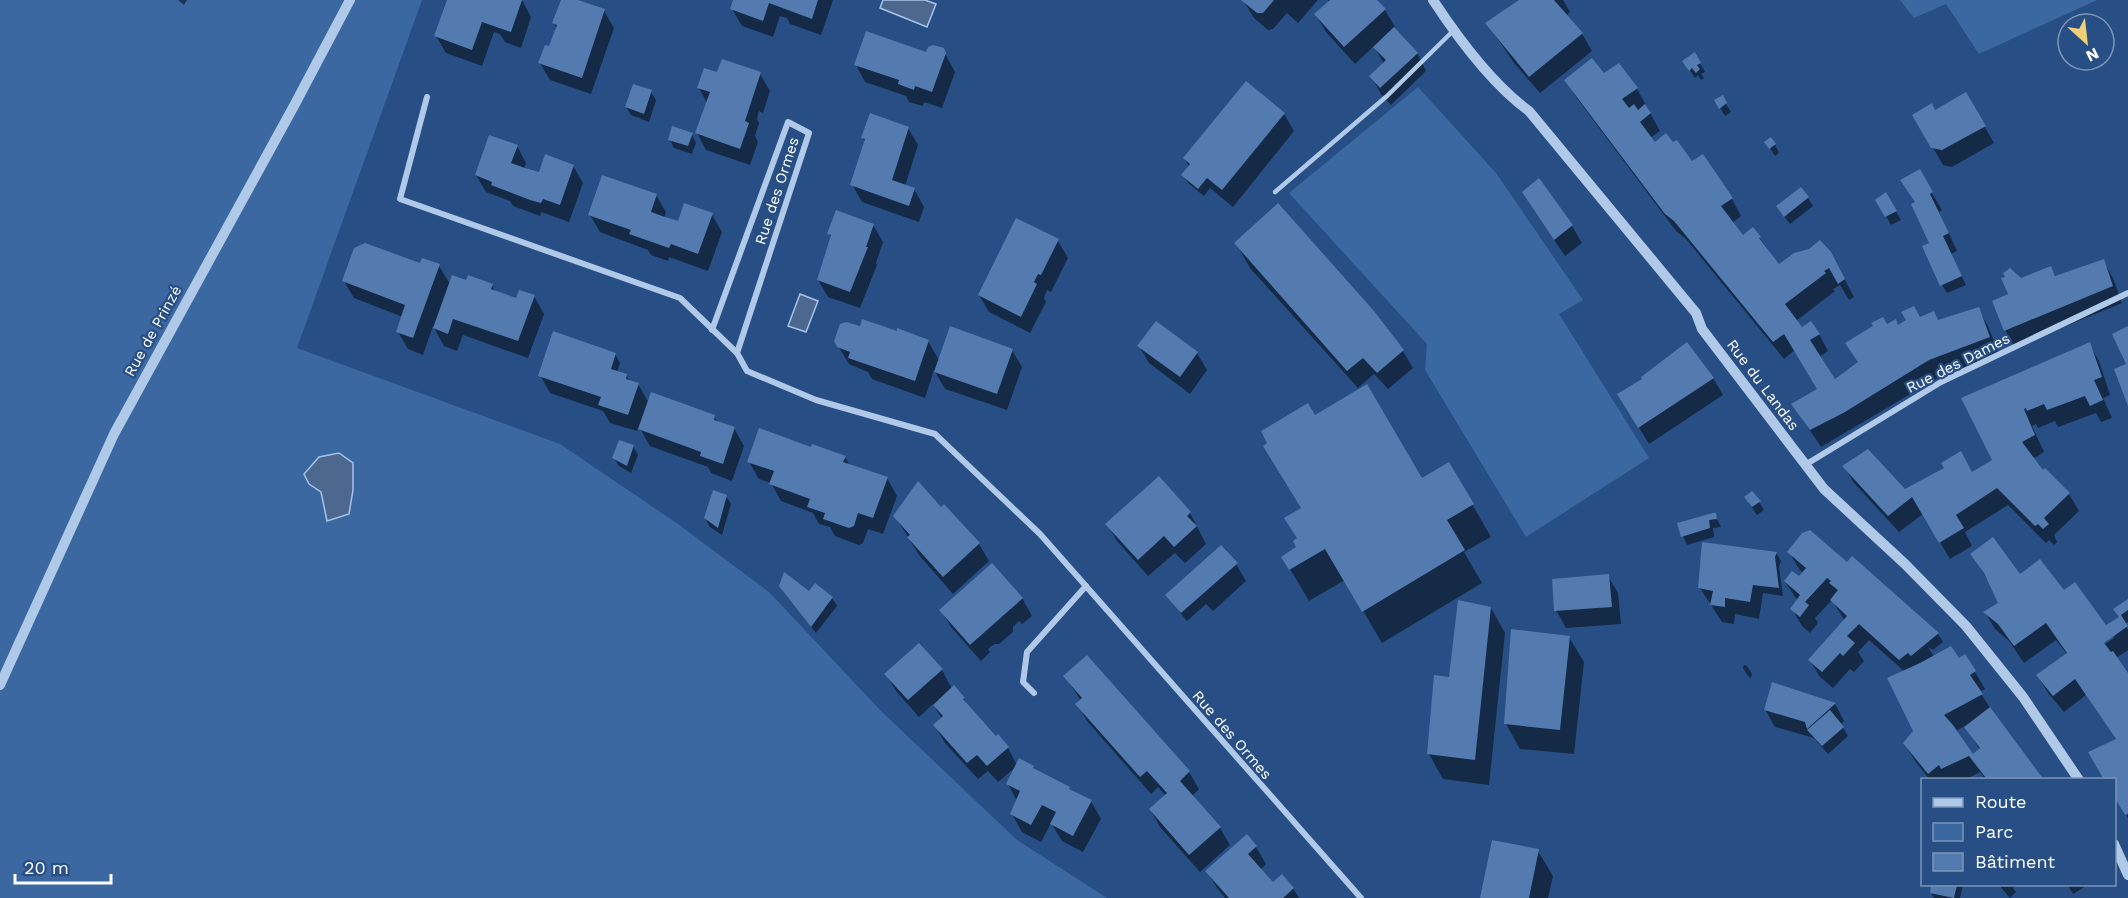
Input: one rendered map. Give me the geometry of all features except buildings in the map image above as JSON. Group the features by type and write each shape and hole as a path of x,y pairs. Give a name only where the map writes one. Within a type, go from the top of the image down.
{"street":[{"name":"Rue de Prinzé","path":"0,685 114,434 350,0"},
{"name":"Rue du Landas","path":"1433,0 1454,31 1513,99 1529,111 1696,313 1702,329 1804,465 1824,489 1905,564 1966,626 2023,697 2078,778"},
{"name":"Rue des Ormes","path":"427,97 400,199 680,298 737,353 747,371 816,400 935,434 1040,534 1361,898"},
{"name":"Rue des Ormes","path":"711,330 788,122 809,133 737,353"},
{"name":"Rue des Dames","path":"1804,465 1941,382 2128,292"},
{"path":"1034,693 1023,682 1027,652 1086,586"},
{"path":"2116,846 2128,876"}],"lane":[{"path":"1275,192 1387,96 1454,31"}],"green space":[{"path":"0,0 422,0 297,348 560,444 678,524 769,592 881,711 1017,840 1107,898 0,898"},
{"path":"1900,0 2097,0 2071,12 2056,12 2056,19 1979,54 1946,4 1914,18"},
{"path":"1418,87 1496,173 1583,300 1559,314 1649,458 1526,537 1425,370 1427,344 1289,193"}],"shaded area":[{"path":"883,0 925,0 936,4 927,27 880,8"},
{"path":"800,294 818,301 806,332 788,326"},
{"path":"339,453 353,463 353,490 349,514 327,521 321,492 309,484 304,474 319,457"}]}
